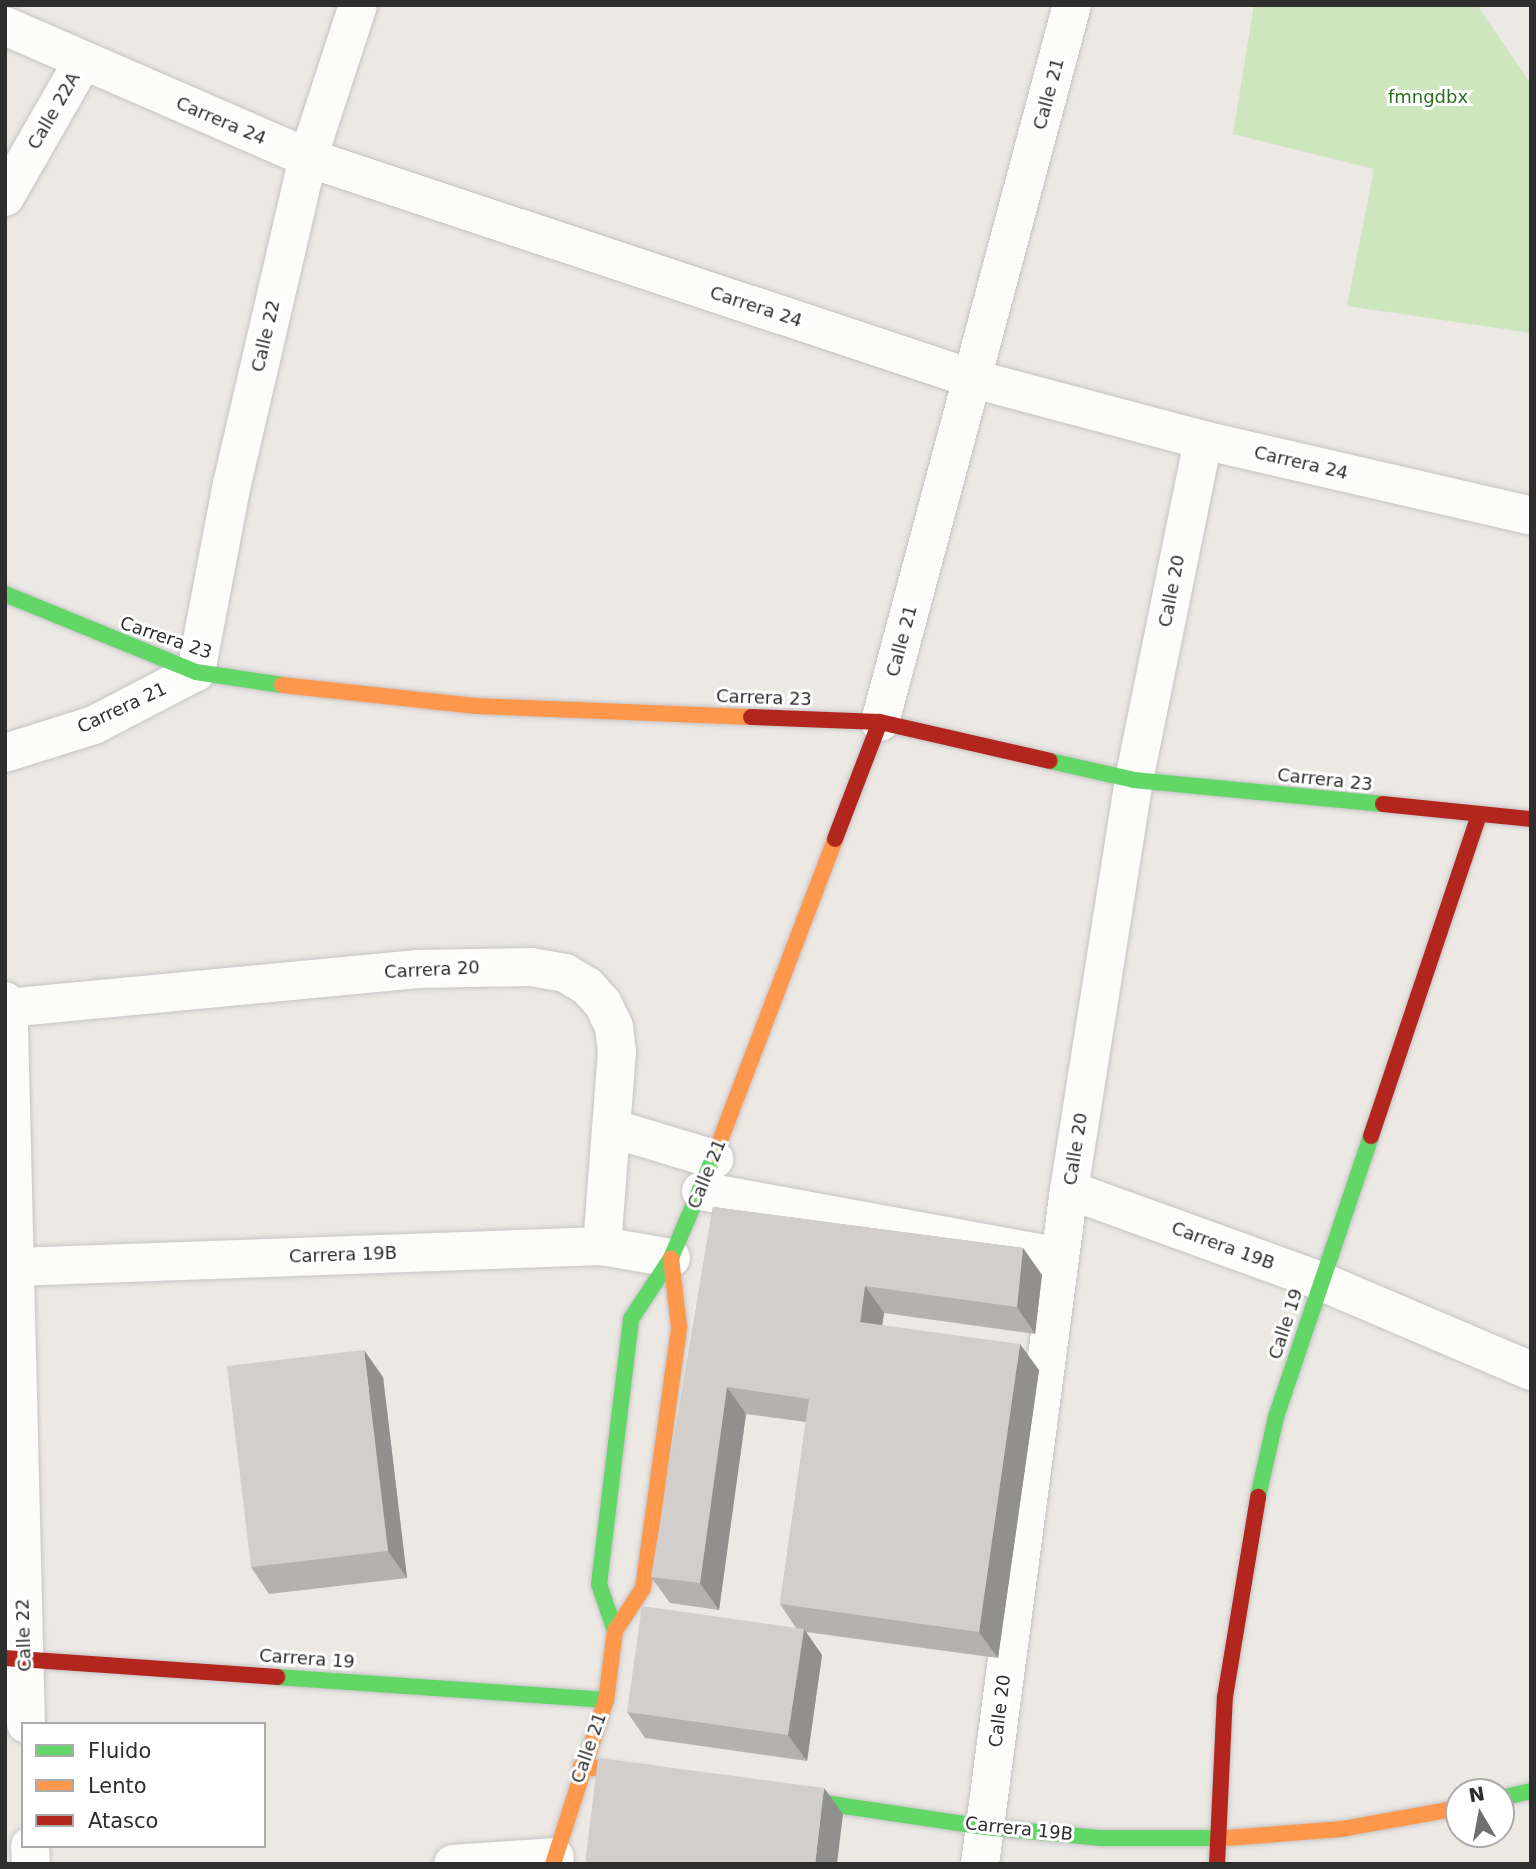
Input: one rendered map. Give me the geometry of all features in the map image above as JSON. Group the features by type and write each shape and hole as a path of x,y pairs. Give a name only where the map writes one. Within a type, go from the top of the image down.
{"street":[{"name":"Calle 22","path":"196,672 232,484 308,158 358,5"},
{"name":"Calle 21","path":"615,1631 599,1584 631,1319 671,1258 708,1175 880,722 1072,5"},
{"name":"Carrera 24","path":"5,26 308,158 974,379 1203,440 1531,516"},
{"name":"Calle 22A","path":"5,197 83,61"},
{"name":"Calle 20","path":"982,1845 1069,1190 1134,780 1203,440"},
{"name":"Carrera 23","path":"5,594 102,637 196,672 337,694 477,706 880,722 1134,780 1531,819"},
{"name":"Carrera 21","path":"5,753 94,725 196,672"},
{"name":"Calle 19","path":"1217,1864 1225,1696 1245,1556 1276,1417 1479,816"},
{"name":"Carrera 20","path":"6,1015 418,969 531,967 565,973 587,986 603,1004 614,1027 617,1051 602,1246"},
{"name":"Calle 22","path":"6,1015 14,1267 15,1658 26,1722"},
{"path":"611,1128 708,1175 1059,1257"},
{"name":"Carrera 19B","path":"1069,1190 1320,1281 1531,1371"},
{"name":"Carrera 19B","path":"14,1267 602,1246 671,1258"},
{"name":"Calle 21","path":"554,1860 581,1766 606,1700 615,1631 643,1588 679,1327 671,1258"},
{"name":"Carrera 19","path":"15,1658 606,1700"},
{"path":"581,1766 662,1779"},
{"name":"Carrera 19B","path":"769,1795 982,1845 1101,1838 1218,1839 1342,1829 1445,1811"},
{"path":"453,1864 554,1860"}],"green space":[{"name":"fmngdbx","path":"1254,5 1477,5 1531,84 1531,333 1347,306 1374,169 1233,134"}],"building":[{"path":"713,1207 1023,1248 1017,1307 865,1286 860,1322 1020,1344 979,1632 780,1604 809,1399 727,1387 700,1583 651,1577"},
{"path":"364,1350 388,1551 251,1567 227,1366"},
{"path":"642,1606 804,1629 788,1735 627,1712"},
{"path":"598,1758 824,1788 815,1864 585,1864"}],"traffic: fast":[{"path":"5,594 196,672 282,685"},
{"path":"1050,761 1134,780 1383,804"},
{"path":"1258,1497 1276,1417 1371,1136"},
{"path":"615,1631 599,1584 631,1319 671,1258 715,1154"},
{"path":"277,1677 606,1700"},
{"path":"1515,1795 1531,1791"},
{"path":"784,1797 984,1827 1101,1838 1227,1838"}],"traffic: slow":[{"path":"282,685 476,706 751,717"},
{"path":"715,1154 835,839"},
{"path":"553,1864 606,1700 615,1631 643,1588 679,1327 671,1258"},
{"path":"581,1766 648,1776"},
{"path":"1227,1838 1342,1829 1445,1811"}],"traffic: jam":[{"path":"751,717 880,722 1050,761"},
{"path":"835,839 880,722"},
{"path":"1383,804 1531,819"},
{"path":"1371,1136 1479,816"},
{"path":"1217,1864 1225,1697 1258,1497"},
{"path":"5,1658 277,1677"}]}
